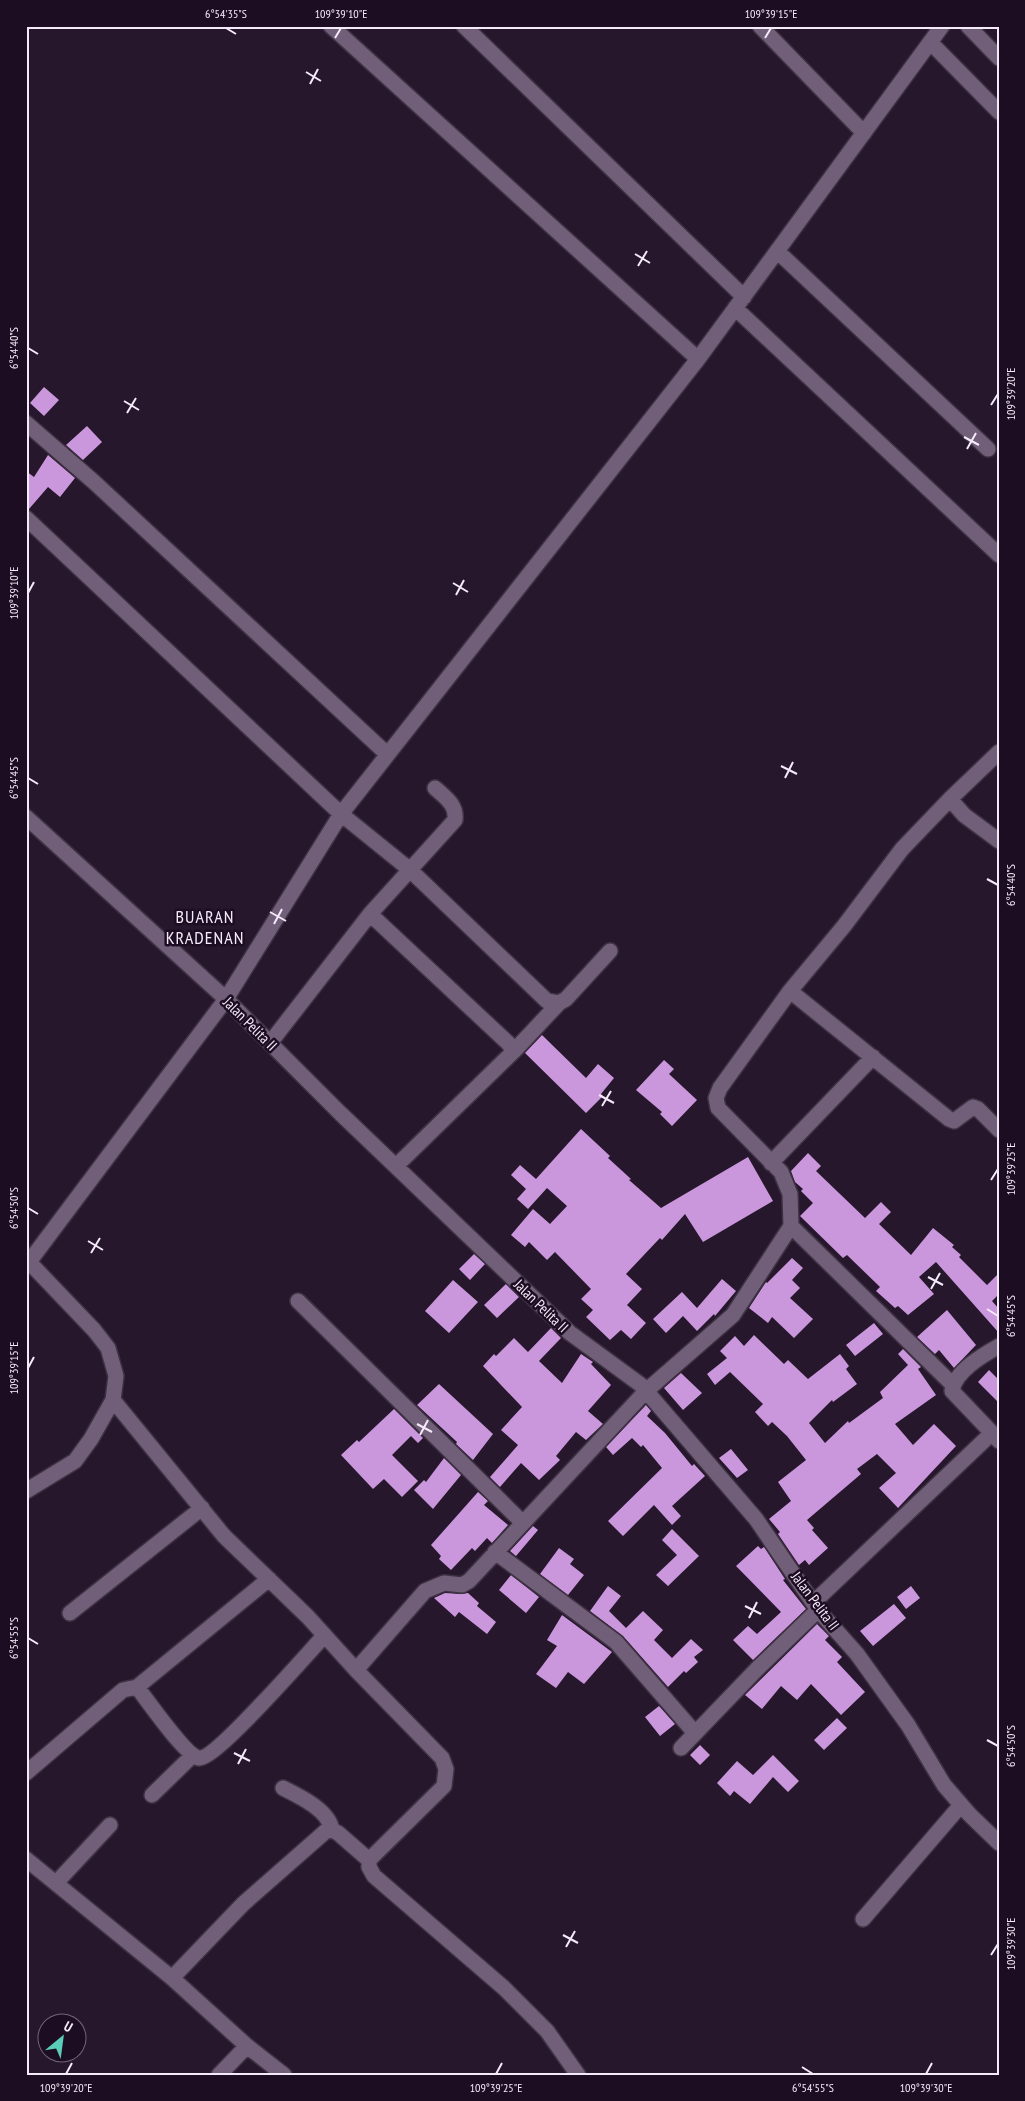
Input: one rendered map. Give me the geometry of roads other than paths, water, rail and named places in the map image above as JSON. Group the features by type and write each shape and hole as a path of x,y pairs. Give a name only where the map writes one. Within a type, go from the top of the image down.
{"street":[{"path":"331,26 698,359"},
{"path":"464,26 739,303 999,555"},
{"path":"760,26 864,133"},
{"path":"26,1491 75,1461 91,1439 113,1400 116,1376 108,1348 28,1264 226,999 341,814 698,359 942,26"},
{"path":"968,26 999,58"},
{"path":"930,42 999,112"},
{"path":"777,251 988,449"},
{"path":"26,423 94,482 387,754"},
{"path":"26,518 341,814 409,869 540,996 547,1001 559,1004"},
{"path":"356,1670 425,1591 444,1582 465,1584 646,1391 733,1316 791,1226 790,1194 781,1172 718,1108 716,1098 720,1088 790,991 844,926 902,849 999,752"},
{"path":"270,1043 370,914 455,820 456,814 452,803 435,788"},
{"path":"950,799 964,815 999,841"},
{"name":"Jalan Pelita II","path":"26,817 226,999 570,1333 646,1391 756,1519 816,1606 857,1654 908,1725 944,1784 961,1805 999,1843"},
{"path":"370,914 514,1050"},
{"path":"396,1166 514,1050 610,951"},
{"path":"790,991 949,1119 954,1121 973,1107 978,1108 999,1130"},
{"path":"771,1162 873,1058"},
{"path":"791,1226 953,1385"},
{"path":"298,1301 522,1522"},
{"path":"681,1748 816,1606 995,1437 952,1391 956,1379 999,1346"},
{"path":"113,1400 224,1536 308,1617 356,1670 442,1758 446,1769 444,1786 369,1860 369,1867 374,1876 504,1988 547,2031 578,2075"},
{"path":"70,1613 202,1508"},
{"path":"495,1552 616,1642 695,1734"},
{"path":"26,1773 115,1696 123,1690 137,1687 269,1579"},
{"path":"137,1687 173,1734 192,1755 199,1758 206,1757 228,1739 324,1636"},
{"path":"152,1794 192,1755"},
{"path":"283,1788 304,1799 320,1812 331,1824 332,1830 369,1860"},
{"path":"862,1918 961,1805"},
{"path":"56,1884 110,1825"},
{"path":"172,1978 243,1904 326,1832 332,1830"},
{"path":"26,1859 172,1978 247,2046 284,2075"},
{"path":"219,2075 247,2046"}],"district":[{"name":"BUARAN KRADENAN","path":"205,928"}]}
